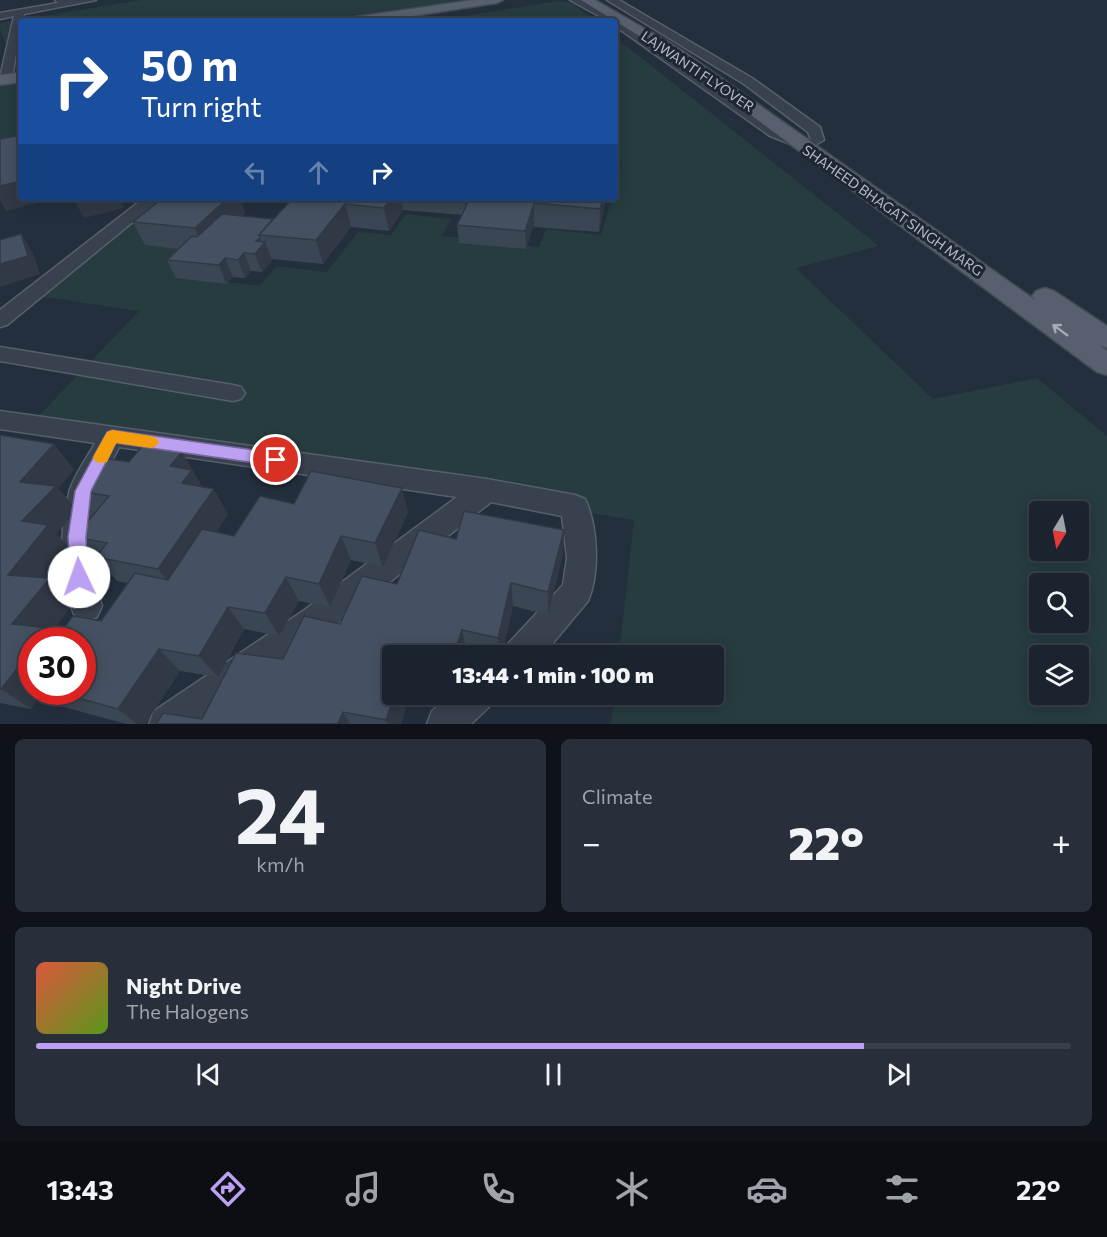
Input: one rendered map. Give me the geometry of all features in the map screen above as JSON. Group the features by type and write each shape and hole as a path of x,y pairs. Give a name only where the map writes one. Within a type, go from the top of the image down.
{"main road":[{"path":"375,18 497,0"},
{"name":"LAJWANTI FLYOVER","path":"587,0 617,18"},
{"name":"LAJWANTI FLYOVER","path":"597,0 690,52 785,125"},
{"path":"405,18 511,2"},
{"name":"LAJWANTI FLYOVER","path":"618,18 675,52 811,143"},
{"path":"811,143 892,189 1107,339"},
{"name":"SHAHEED BHAGAT SINGH MARG","path":"811,143 1107,365"}],"street":[{"path":"0,7 44,0"},
{"path":"0,16 63,2 91,0"},
{"name":"SHAHEED BHAGAT SINGH MARG","path":"575,0 609,18"},
{"name":"SHAHEED BHAGAT SINGH MARG","path":"612,0 748,81 815,130 811,143 776,133 618,23"},
{"path":"19,18 20,12"},
{"path":"10,75 18,21"},
{"path":"0,47 13,45"},
{"path":"0,320 150,201"},
{"path":"0,354 233,393"},
{"path":"1,421 487,489 574,507 582,558 577,591 530,645"},
{"path":"86,606 79,577 77,537 83,491 112,436"},
{"path":"167,724 314,622 487,489"},
{"path":"445,724 466,705"}],"green space":[{"path":"142,0 461,0 340,18 31,18"},
{"path":"559,1 572,3 591,18 451,18"},
{"path":"18,20 18,65 14,66 0,29 0,23"},
{"path":"618,39 879,246 796,268 933,399 1037,378 1107,436 1107,724 611,724 613,705 724,705 724,645 620,645 634,520 31,424 139,311 39,296 154,206 204,247 174,275 259,286 277,266 327,272 358,232 391,235 406,214 451,219 442,236 539,247 546,229 601,235 611,201 618,201 618,176 622,163 618,162"},
{"path":"18,84 18,141 0,145 0,87"}],"building":[{"path":"18,136 18,182 0,186 0,139"},
{"path":"225,201 195,228 133,222 158,202"},
{"path":"290,201 390,201 384,208 345,204 316,240 259,235"},
{"path":"469,201 535,201 525,231 457,225"},
{"path":"535,201 602,201 600,209 534,203"},
{"path":"222,214 273,219 259,235 260,238 256,241 265,242 255,254 244,253 238,260 225,258 219,265 167,260 192,236 197,237"},
{"path":"21,234 28,256 0,264 0,240"},
{"path":"0,435 54,444 20,482 56,486 22,521 48,525 8,575 50,578 12,624 39,627 18,627 18,668 0,689"},
{"path":"143,445 182,452 170,466 192,470 182,483 214,489 158,569 96,557 107,543 75,537 109,496 75,490 103,458 129,462"},
{"path":"311,471 402,488 375,543 341,536 319,584 286,577 265,613 228,607 199,656 159,649 118,709 96,703 96,627 65,627 73,616 101,621 135,573 168,580 202,529 234,536 260,496 294,504"},
{"path":"464,511 564,530 548,592 511,583 498,638 462,630 457,645 382,645 382,705 391,705 386,720 343,712 338,724 156,724 163,713 202,719 236,653 283,659 304,616 340,624 362,576 397,584 419,530 456,539"}],"slow traffic":[{"path":"101,457 112,436 151,442"}],"route":[{"path":"79,577 77,537 83,491 112,436 276,460"}]}
